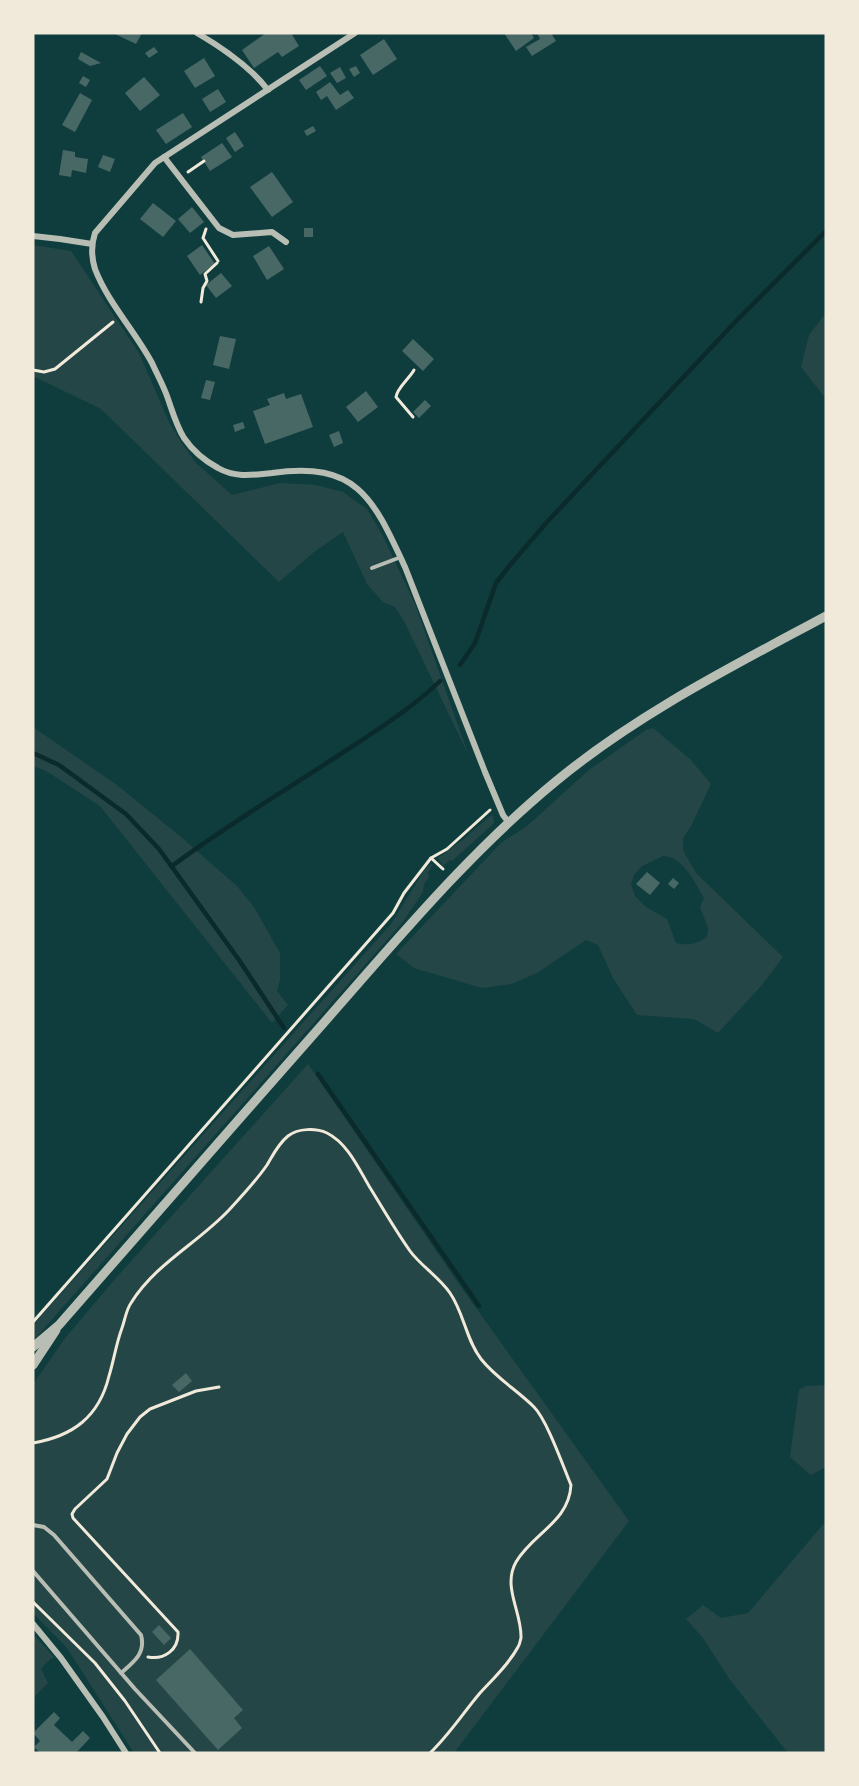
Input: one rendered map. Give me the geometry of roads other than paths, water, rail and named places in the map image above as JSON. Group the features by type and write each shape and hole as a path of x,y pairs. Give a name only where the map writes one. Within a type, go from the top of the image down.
{"street":[{"path":"197,33 211,41 259,79 268,90"},
{"path":"355,33 210,126 150,168 95,233 92,258 96,271 121,315 151,361 174,418 184,438 193,449 207,461 228,473 242,476 293,470 329,474 348,481 370,501 401,557 498,803 509,822"},
{"path":"164,157 219,228 233,236 272,232 286,242"},
{"path":"33,236 92,244"},
{"path":"33,1365 59,1325 393,944 457,874 509,822 570,770 624,731 711,679 826,616"},
{"path":"33,1347 59,1325"},
{"path":"33,1624 61,1658 126,1753"}],"lane":[{"path":"372,568 401,557"},
{"path":"33,1525 44,1527 54,1535 137,1628 142,1639 141,1653 121,1673"},
{"path":"33,1571 121,1673 195,1753"}],"waterway":[{"path":"460,665 475,643 496,583 510,565 547,522 738,319 826,231"},
{"path":"172,866 389,722 440,681"},
{"path":"33,753 59,765 126,814 159,849 239,960 284,1028"},
{"path":"318,1074 479,1306"}]}
